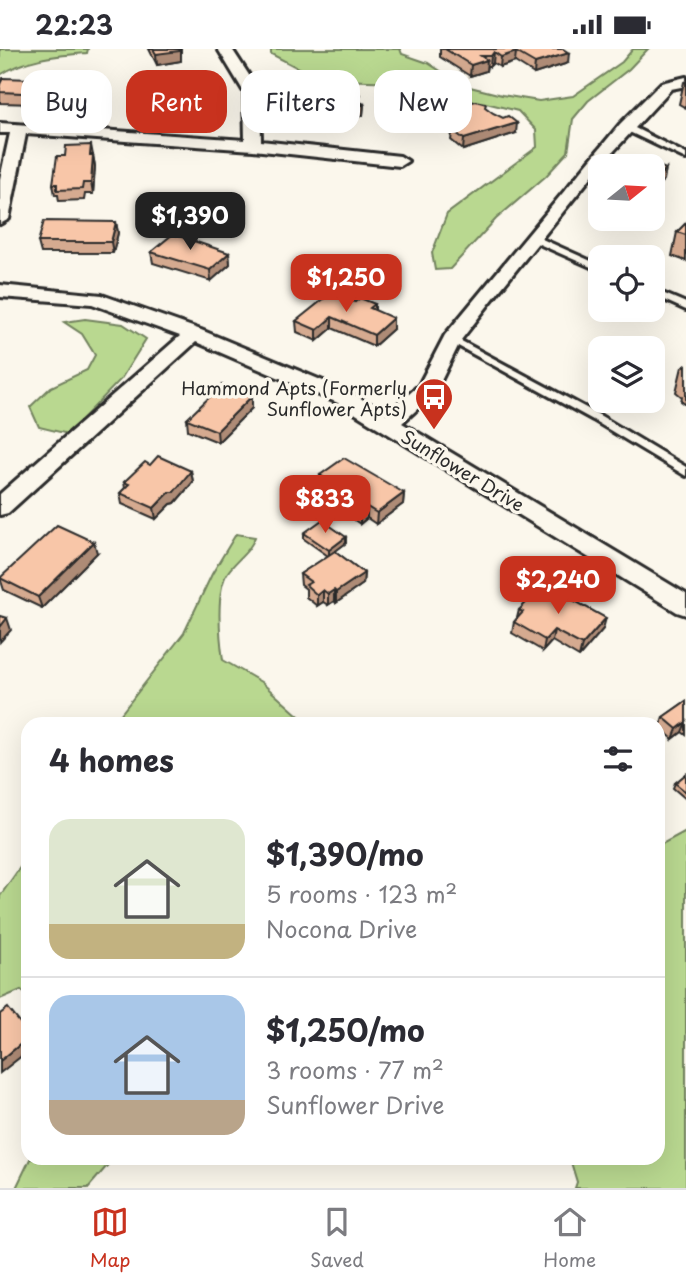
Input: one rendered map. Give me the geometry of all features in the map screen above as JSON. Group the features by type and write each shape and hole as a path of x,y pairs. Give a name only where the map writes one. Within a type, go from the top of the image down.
{"street":[{"path":"225,49 252,92 253,145"},
{"path":"388,425 428,388 452,339 533,237 626,127 666,86 686,81"},
{"path":"0,128 253,145 400,160"},
{"path":"0,219 19,129"},
{"name":"Sunflower Drive","path":"0,291 95,299 194,334 345,398 686,606"},
{"path":"0,507 194,334"}],"lane":[{"path":"626,127 686,157"},
{"path":"533,237 588,262"},
{"path":"665,297 686,307"},
{"path":"452,339 597,418 686,472"}],"green space":[{"path":"0,49 88,49 87,53 31,61 0,75"},
{"path":"271,49 400,49 402,54 428,63 439,70 374,70 374,81 360,81 360,70 303,70 271,54"},
{"path":"633,49 648,49 629,69 588,101 573,119 568,152 546,176 496,219 450,269 435,270 432,253 447,214 537,147 536,130 518,111 482,102 472,103 472,88 539,101 573,96 622,62"},
{"path":"85,319 123,324 146,339 121,379 68,434 39,427 30,407 51,387 87,370 95,355 82,334 64,322"},
{"path":"236,534 255,537 250,547 228,572 221,590 223,660 261,682 300,717 118,717 184,633 212,574"},
{"path":"686,831 686,1188 575,1188 577,1182 572,1165 665,1165 665,842"},
{"path":"21,866 21,990 0,999 0,896"},
{"path":"27,1165 108,1165 88,1188 16,1188"}],"building":[{"path":"153,49 179,49 180,51 156,54"},
{"path":"445,49 563,49 569,53 535,63 516,52 501,57 494,52 491,56 481,56 487,60 471,65"},
{"path":"3,78 21,79 21,93 0,92"},
{"path":"472,102 486,104 485,107 493,113 503,118 508,116 517,123 464,139 456,133 472,133"},
{"path":"91,145 91,183 83,183 82,189 57,190 57,184 53,184 57,156 65,156 66,146"},
{"path":"44,221 116,222 111,242 38,242"},
{"path":"686,223 686,235 677,232"},
{"path":"173,234 229,253 210,270 151,252"},
{"path":"331,293 355,302 360,298 375,304 370,308 393,318 374,335 332,317 317,330 296,321"},
{"path":"222,385 252,396 217,431 187,419"},
{"path":"158,456 191,471 174,492 169,492 154,508 120,493 129,484 124,482 145,462 150,465"},
{"path":"344,458 404,493 377,513 367,507 360,512 343,500 350,495 320,475"},
{"path":"322,520 346,537 329,550 304,533"},
{"path":"57,525 94,542 38,597 0,578"},
{"path":"335,551 364,573 336,592 334,590 328,594 323,590 317,595 306,585 311,582 300,574"},
{"path":"544,584 606,618 582,645 554,630 545,640 514,622 523,612 519,610"},
{"path":"0,616 7,618 0,627"},
{"path":"686,701 686,722 677,729 663,717"},
{"path":"686,774 686,792 675,783"},
{"path":"8,1008 21,1024 21,1044 0,1061 0,1014"}],"place":[{"name":"Hammond Apts (Formerly Sunflower Apts)","path":"434,431"}]}
